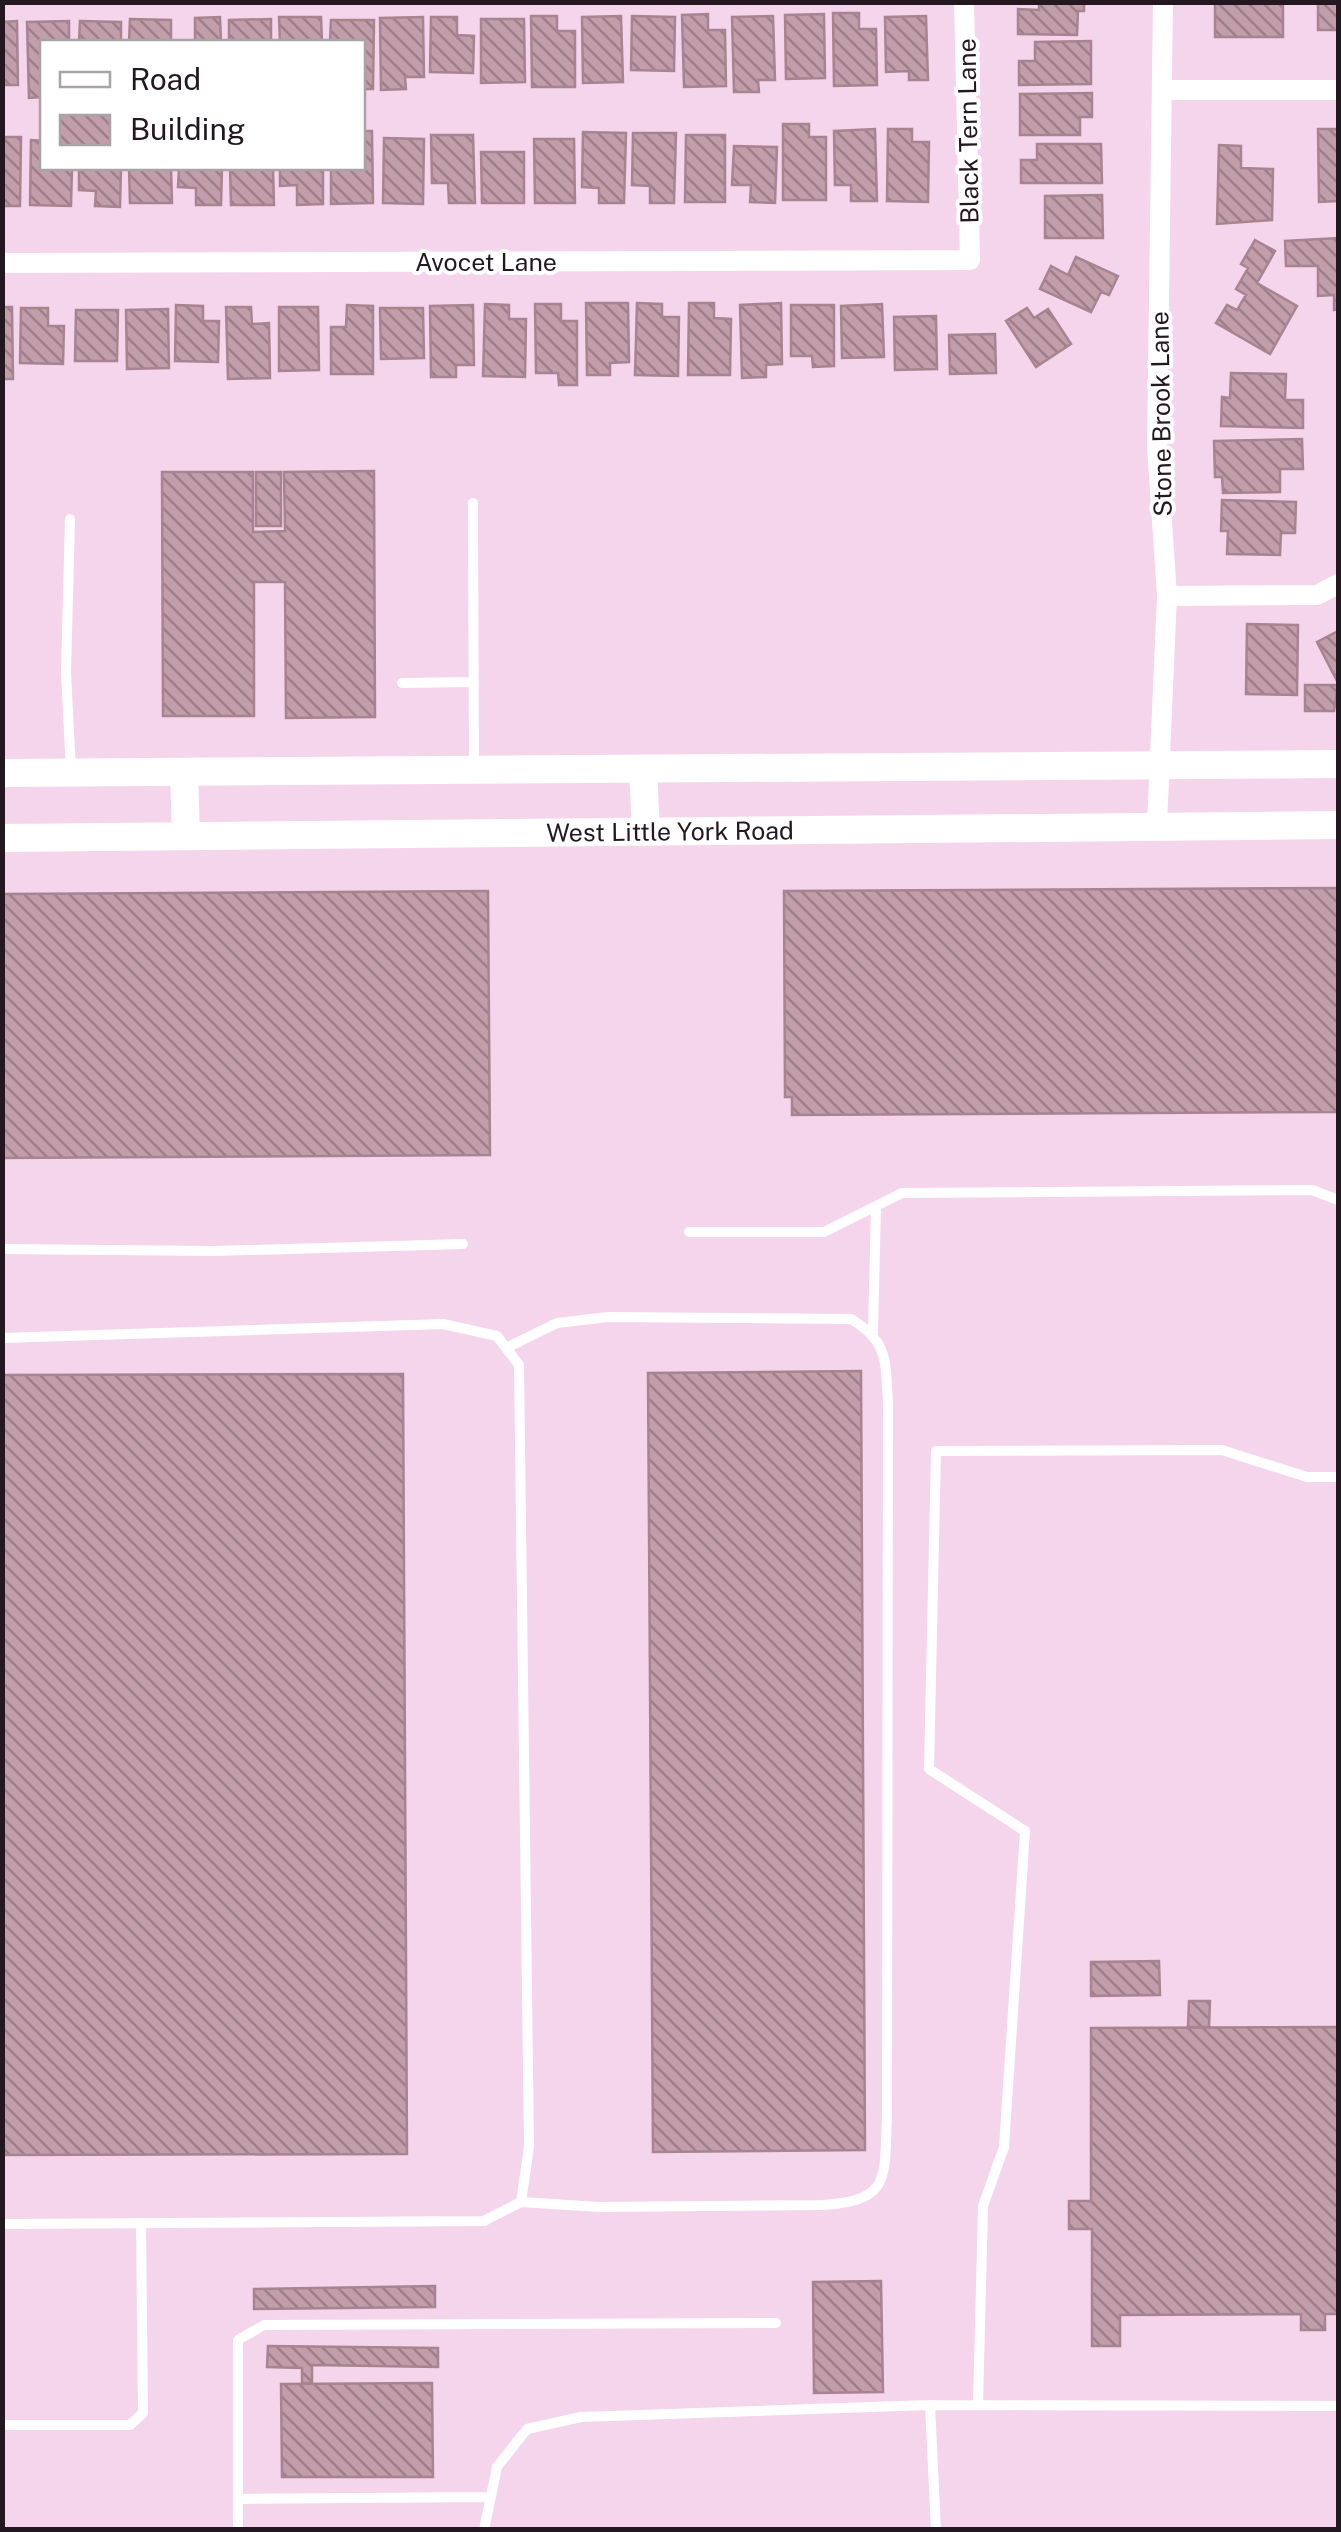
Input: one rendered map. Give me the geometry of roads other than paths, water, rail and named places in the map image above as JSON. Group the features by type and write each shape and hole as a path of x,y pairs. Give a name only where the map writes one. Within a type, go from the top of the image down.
{"main road":[{"path":"2,774 1338,764"},
{"path":"644,768 646,831"},
{"path":"184,772 186,836"},
{"name":"West Little York Road","path":"2,838 1338,825"}],"street":[{"name":"Black Tern Lane","path":"964,2 970,260"},
{"name":"Stone Brook Lane","path":"1157,825 1166,596 1157,447 1163,2"},
{"path":"1163,90 1338,90"},
{"name":"Avocet Lane","path":"2,263 970,260"},
{"path":"1166,596 1317,595 1338,584"}],"lane":[{"path":"472,503 474,770"},
{"path":"70,519 66,672 72,773"},
{"path":"402,683 473,682"},
{"path":"689,1232 824,1232 902,1193 1312,1190 1338,1200"},
{"path":"2,2224 484,2221 521,2202 599,2207 858,2203 877,2192 884,2175 888,1402 884,1354 872,1332 876,1206"},
{"path":"2,1249 216,1251 462,1244"},
{"path":"506,1348 557,1323 608,1317 850,1319 872,1332"},
{"path":"2,1338 443,1324 497,1336 519,1366 529,2147 521,2202"},
{"path":"978,2405 983,2206 1004,2147 1025,1831 928,1769 936,1451 1222,1450 1307,1477 1338,1477"},
{"path":"2,2426 130,2425 143,2413 140,2223"},
{"path":"238,2530 238,2340 264,2325 776,2323"},
{"path":"930,2405 936,2530"},
{"path":"484,2530 497,2467 527,2429 582,2417 930,2405 1338,2406"},
{"path":"238,2500 488,2498"}]}
